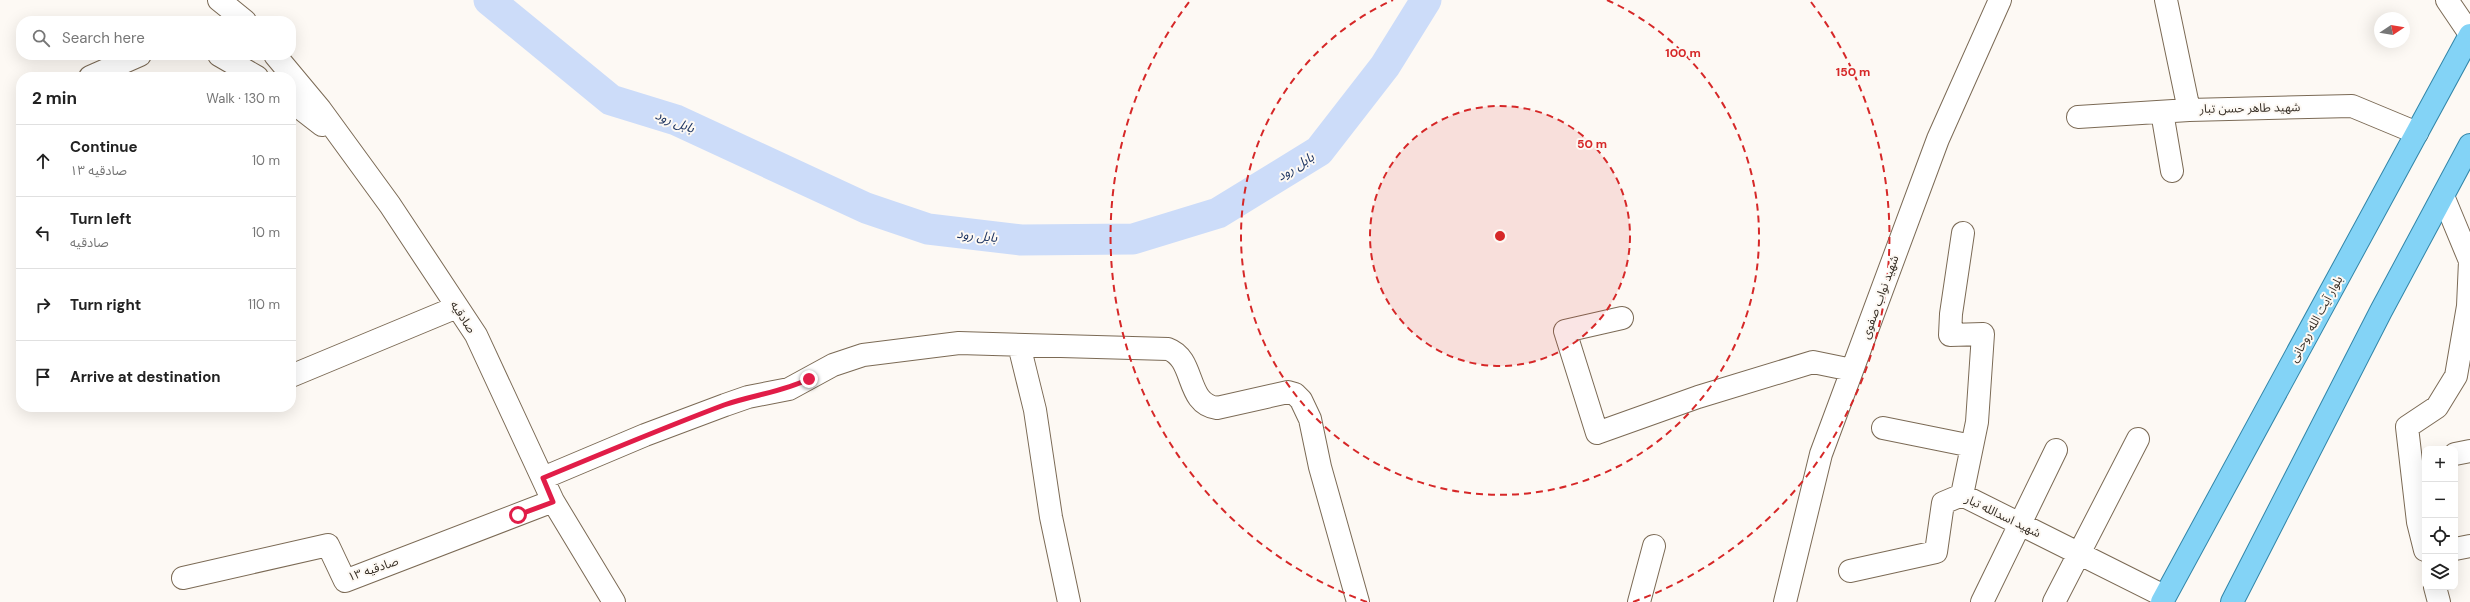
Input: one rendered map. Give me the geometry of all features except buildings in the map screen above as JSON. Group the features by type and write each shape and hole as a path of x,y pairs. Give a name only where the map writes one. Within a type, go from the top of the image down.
{"main road":[{"name":"بلوار آیت الله روحانی","path":"2163,599 2470,35"},
{"path":"2232,602 2470,145"}],"street":[{"path":"219,0 239,16"},
{"name":"شهید نواب صفوی","path":"1785,602 1821,454 1938,139 2000,0"},
{"path":"2166,0 2189,110"},
{"path":"2446,0 2470,35"},
{"path":"114,72 132,60"},
{"path":"228,60 248,72"},
{"name":"صادقیه","path":"279,60 289,72"},
{"name":"صادقیه","path":"296,80 320,109 390,205 476,335 553,502 614,602"},
{"path":"296,105 346,144"},
{"name":"شهید طاهر حسن تبار","path":"2078,117 2189,110 2352,106 2417,133"},
{"path":"2162,112 2172,171"},
{"path":"2422,538 2418,522 2418,462 2407,428 2437,407 2456,376 2467,328 2470,262 2443,196"},
{"path":"1962,495 1977,422 1983,334 1950,335 1951,314 1963,233"},
{"path":"296,374 457,307"},
{"path":"1622,318 1565,331 1597,433 1698,397 1813,362 1852,370"},
{"path":"543,478 645,435 748,397 789,389 833,365 863,355 959,343 1168,349 1180,356 1187,368 1198,396 1209,407 1217,408 1281,393 1295,394 1310,419 1320,467 1358,602"},
{"path":"1019,345 1035,410 1051,517 1069,602"},
{"path":"1883,428 1972,446"},
{"path":"2054,602 2138,439"},
{"path":"1982,602 2056,450"},
{"path":"2458,453 2470,451"},
{"name":"شهید اسدالله تبار","path":"1850,571 1936,552 1943,503 1962,495 2080,554 2163,599"},
{"name":"صادقیه ۱۳","path":"183,578 328,545 344,581 553,502"},
{"path":"1639,602 1654,546"},
{"path":"2458,548 2470,546"},
{"path":"2436,590 2439,602"}],"waterway":[{"name":"بابل رود","path":"489,0 611,100 676,120 866,208 928,229 1021,240 1133,239 1218,213 1319,151 1385,66 1426,0"}],"route":[{"path":"518,515 553,502 543,478 645,435 725,405 748,397 789,389 809,379"}]}
